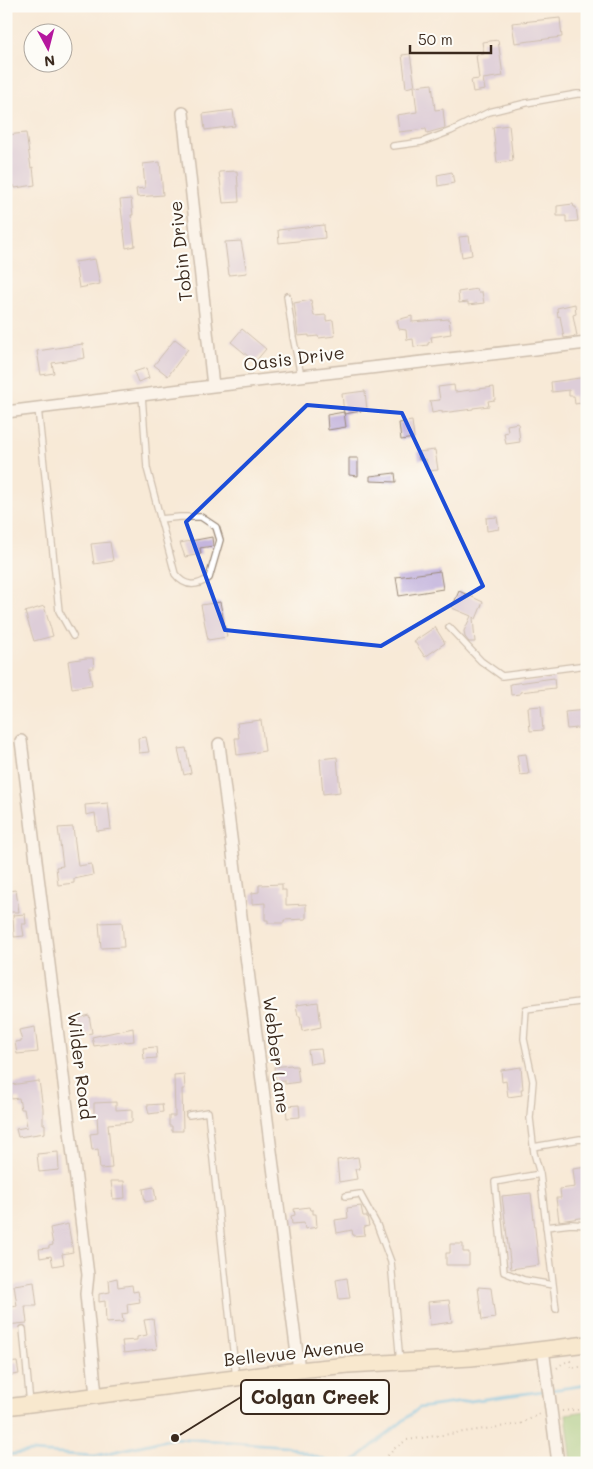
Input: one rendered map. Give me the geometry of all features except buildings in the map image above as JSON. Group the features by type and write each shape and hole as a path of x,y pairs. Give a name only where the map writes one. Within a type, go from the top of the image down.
{"street":[{"name":"Tobin Drive","path":"183,113 213,386"},
{"name":"Oasis Drive","path":"6,412 587,343"},
{"name":"Wilder Road","path":"21,741 88,1275 86,1294 96,1395"},
{"name":"Webber Lane","path":"218,744 299,1370"},
{"name":"Bellevue Avenue","path":"6,1407 299,1370 471,1358 587,1344"},
{"path":"544,1349 551,1374 551,1406 558,1463"}],"lane":[{"path":"393,146 422,142 451,131 489,112 535,101 587,94"},
{"path":"287,296 292,337 301,376"},
{"path":"142,395 147,468 160,519 175,574 181,582 191,584 202,583 209,578 220,540 216,526 201,517 160,519"},
{"path":"38,408 59,610 73,636"},
{"path":"449,627 481,661 502,676 587,665"},
{"path":"556,1309 540,1174 530,1118 533,1081 524,1039 526,1009 587,1001"},
{"path":"189,1115 208,1112 236,1378"},
{"path":"534,1147 580,1139 587,1140"},
{"path":"540,1174 495,1182 504,1272 524,1280 553,1285"},
{"path":"346,1196 360,1194 377,1225 391,1262 400,1362"},
{"path":"546,1227 571,1224 587,1225"},
{"path":"23,1329 30,1404"}],"path":[{"path":"551,1374 563,1362 570,1361 571,1368 587,1366"},
{"path":"381,1463 396,1447 407,1440 520,1424 551,1406 587,1409"}],"highlighted area":[{"path":"307,405 402,413 483,586 381,646 225,630 186,522"}],"green space":[{"path":"587,1411 587,1463 572,1463 566,1414"}],"waterway":[{"path":"351,1463 419,1408 587,1385"},
{"path":"6,1455 31,1452 95,1456 175,1438 286,1446 332,1463"}],"place":[{"name":"Colgan Creek","path":"175,1438"}]}
